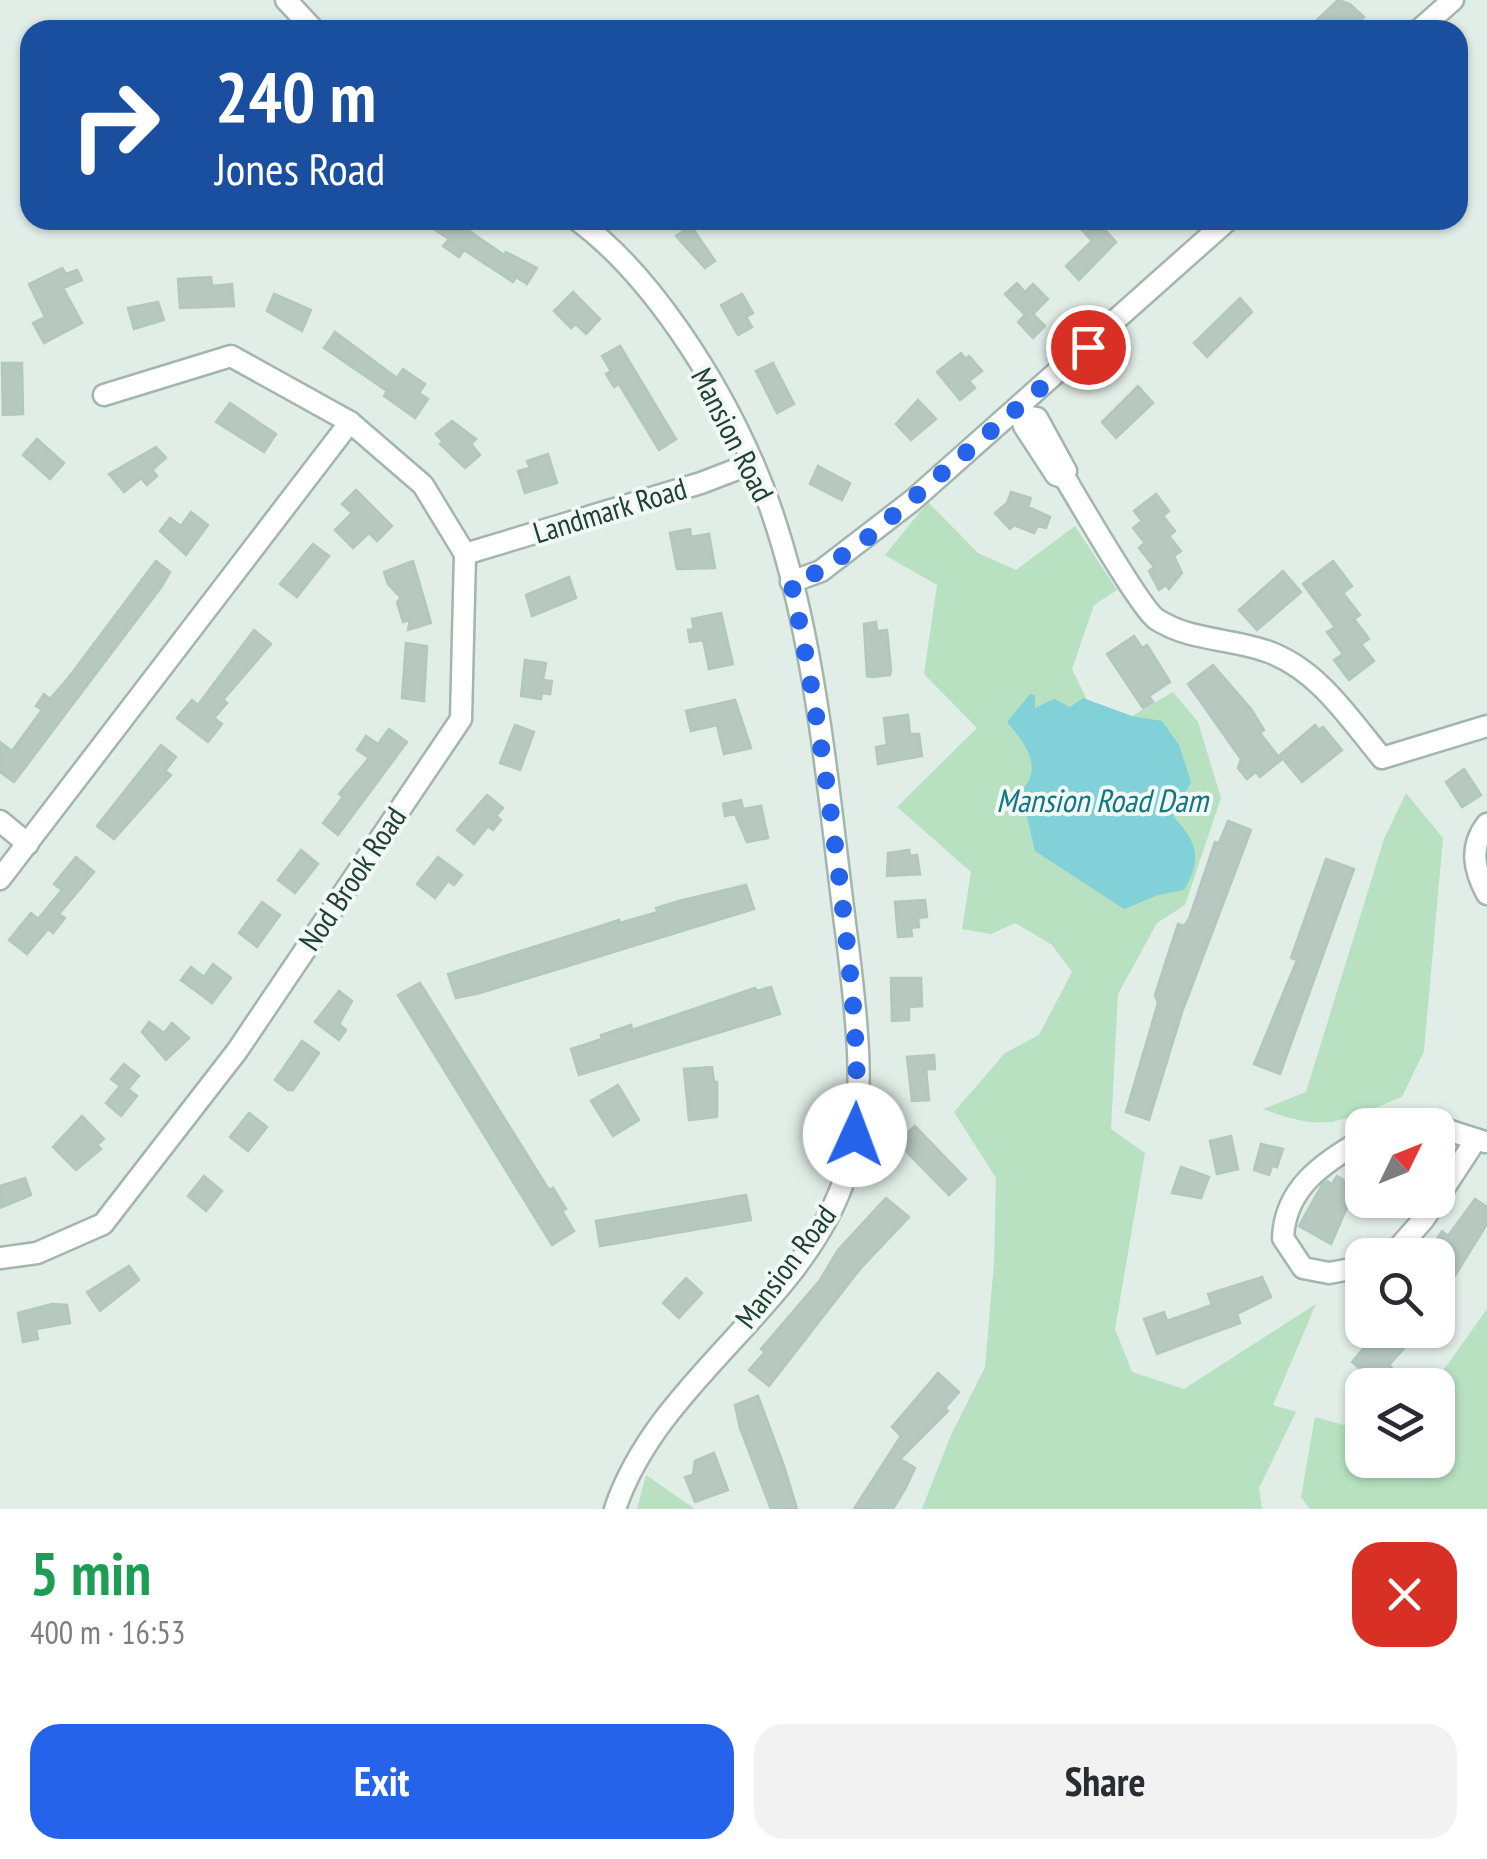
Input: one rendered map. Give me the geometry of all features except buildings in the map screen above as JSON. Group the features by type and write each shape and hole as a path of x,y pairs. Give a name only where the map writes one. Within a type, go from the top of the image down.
{"street":[{"path":"286,0 305,20"},
{"path":"1430,20 1453,0"},
{"name":"Mansion Road","path":"589,230 627,264 663,310 753,463 791,582 827,786 846,932 857,1091 853,1148 845,1180 820,1230 647,1442 615,1509"},
{"path":"791,582 841,558 1022,413 1217,230"},
{"path":"104,395 231,356 350,422 423,485 464,554"},
{"path":"1022,413 1037,418 1067,466 1065,478 1153,617 1192,636 1266,651 1300,668 1327,692 1382,758 1487,726"},
{"path":"0,879 350,422"},
{"name":"Landmark Road","path":"464,554 701,483 753,463"},
{"name":"Nod Brook Road","path":"0,1258 37,1253 103,1224 246,1037 460,719 464,554"},
{"path":"0,821 28,844"},
{"path":"1487,824 1476,843 1474,860 1487,894"},
{"path":"1407,1238 1481,1142 1455,1133"},
{"path":"1345,1150 1322,1164 1292,1198 1283,1236 1303,1268 1328,1273 1345,1270"}],"green space":[{"path":"928,502 978,553 1016,570 1075,526 1117,590 1094,605 1072,669 1088,702 1132,716 1173,692 1198,722 1221,798 1185,905 1157,923 1118,994 1111,1129 1145,1153 1115,1329 1132,1372 1184,1389 1316,1304 1273,1405 1296,1412 1259,1488 1262,1509 922,1509 951,1435 985,1367 994,1263 996,1178 954,1112 1005,1053 1039,1035 1072,972 1052,945 1015,923 991,934 962,929 971,872 897,807 977,728 924,674 937,585 885,555"},
{"path":"1406,793 1443,838 1424,1051 1402,1097 1375,1108 1345,1108 1345,1119 1319,1123 1263,1109 1306,1092 1384,839"},
{"path":"1487,1309 1487,1509 1310,1509 1301,1497 1315,1417 1345,1425 1345,1478 1455,1478 1455,1368 1445,1368"},
{"path":"646,1475 695,1509 637,1509"}],"water":[{"name":"Mansion Road Dam","path":"1030,694 1035,695 1035,708 1054,699 1070,707 1083,698 1132,716 1162,721 1179,745 1191,782 1173,816 1188,834 1195,851 1194,869 1184,890 1158,895 1124,909 1035,851 1021,791 1028,782 1032,764 1025,746 1007,722"}],"route":[{"path":"855,1135 858,1101 846,932 827,786 791,582 821,571 866,539 1088,347"}]}
